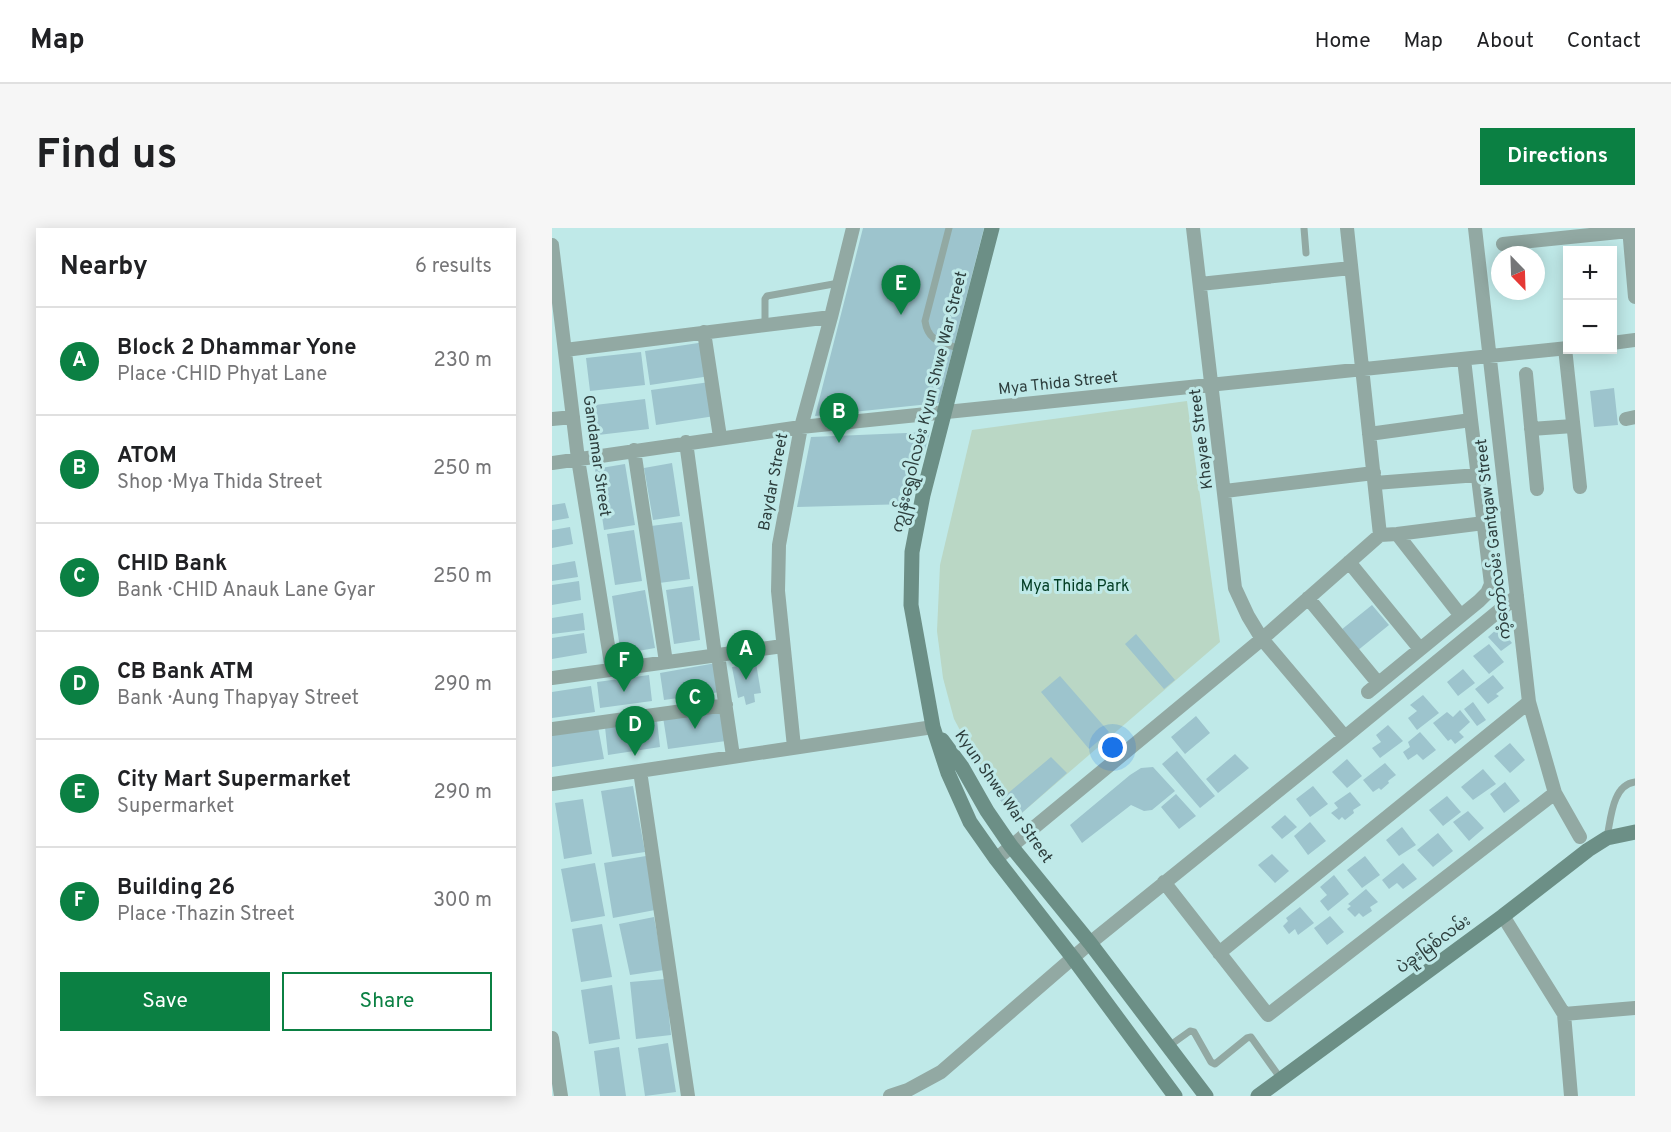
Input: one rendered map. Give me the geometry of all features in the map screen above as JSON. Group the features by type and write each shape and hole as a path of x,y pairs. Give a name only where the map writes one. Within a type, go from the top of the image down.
{"street":[{"name":"Baydar Street","path":"794,747 778,591 779,545 801,427 853,228"},
{"name":"ကျွန်းရွှေဝါလမ်း Kyun Shwe War Street","path":"933,727 911,605 912,552 923,495 992,228"},
{"name":"Khayae Street","path":"1193,228 1235,588 1262,639 1345,737"},
{"path":"1347,228 1380,535"},
{"name":"ကံ့ကော်လမ်း Gantgaw Street","path":"1475,228 1529,702 1555,793 1580,837"},
{"path":"1503,244 1630,235 1635,297"},
{"name":"Gandamar Street","path":"552,246 561,357 573,417 612,670"},
{"path":"1200,284 1351,268"},
{"path":"561,357 704,332 831,316"},
{"path":"704,332 720,437"},
{"path":"1617,342 1635,340"},
{"name":"Mya Thida Street","path":"552,463 578,459 635,456 686,442 801,427 1563,348"},
{"path":"1567,354 1580,488"},
{"path":"1308,598 1373,688 1486,593 1491,584 1464,359"},
{"path":"1526,374 1537,489"},
{"path":"552,419 573,417"},
{"path":"1369,434 1471,420"},
{"path":"1531,429 1573,426"},
{"path":"686,442 733,756"},
{"path":"635,456 666,659"},
{"path":"1225,492 1374,478 1478,475"},
{"path":"996,859 1262,639 1380,535 1484,523"},
{"path":"1397,534 1461,616"},
{"path":"1349,562 1420,649"},
{"path":"890,1096 908,1090 941,1072 1090,943 1517,596"},
{"path":"552,678 612,670 666,659 783,646"},
{"path":"1219,952 1529,702"},
{"path":"552,729 724,705"},
{"path":"552,784 933,727"},
{"name":"Kyun Shwe War Street","path":"933,727 962,767 987,812 1011,846 1090,943 1206,1096"},
{"name":"Kyun Shwe War Street","path":"933,727 948,773 969,822 1175,1096"},
{"path":"640,771 687,1096"},
{"path":"1164,882 1268,1015 1555,793"},
{"name":"ပဲခူးမြစ်လမ်း","path":"1258,1096 1503,916 1587,850 1607,838 1635,832"},
{"path":"1503,916 1564,1014 1571,1096"},
{"path":"1564,1014 1635,1008"},
{"path":"552,1038 555,1074 561,1096"}],"lane":[{"path":"949,228 926,321 927,331 932,338 962,350"},
{"path":"1304,228 1306,253"},
{"path":"765,325 767,296 839,283"},
{"path":"1607,838 1617,794 1629,783 1635,782"},
{"path":"1168,1046 1190,1030 1194,1032 1211,1062 1215,1064 1251,1037 1281,1079"}],"green space":[{"name":"Mya Thida Park","path":"1187,401 1220,642 1016,818 983,773 954,719 943,678 937,631 940,565 972,430"}],"building":[{"path":"863,228 984,228 939,403 815,416"},
{"path":"705,342 710,376 650,385 645,351"},
{"path":"641,352 645,385 590,391 586,358"},
{"path":"710,382 715,416 656,425 651,390"},
{"path":"1614,388 1618,425 1594,427 1590,391"},
{"path":"645,399 649,429 598,435 595,405"},
{"path":"930,432 909,504 797,507 811,437"},
{"path":"672,463 680,516 653,520 644,468"},
{"path":"625,464 635,525 604,530 595,469"},
{"path":"565,503 569,518 552,521 552,505"},
{"path":"682,522 690,579 659,583 651,526"},
{"path":"570,527 573,544 552,548 552,530"},
{"path":"634,530 642,581 615,585 607,534"},
{"path":"575,561 578,577 552,581 552,565"},
{"path":"579,581 581,600 552,605 552,585"},
{"path":"693,586 700,640 674,644 666,590"},
{"path":"645,590 655,648 621,654 612,596"},
{"path":"1372,605 1389,625 1357,651 1341,630"},
{"path":"583,613 585,630 552,634 552,618"},
{"path":"1499,627 1512,643 1501,651 1488,637"},
{"path":"584,633 587,653 552,659 552,638"},
{"path":"1136,634 1175,680 1164,689 1125,644"},
{"path":"1489,644 1504,662 1489,674 1473,656"},
{"path":"716,663 720,692 664,700 660,673"},
{"path":"756,663 761,693 754,694 755,702 746,705 744,696 738,698 732,667"},
{"path":"1463,669 1475,683 1458,696 1447,682"},
{"path":"649,675 652,701 600,708 597,682"},
{"path":"1493,675 1504,688 1496,694 1499,696 1488,704 1475,689"},
{"path":"1060,676 1109,732 1089,749 1041,692"},
{"path":"591,686 595,712 552,718 552,692"},
{"path":"1423,695 1439,713 1417,730 1408,718 1417,711 1410,705"},
{"path":"1473,702 1486,720 1477,726 1464,709"},
{"path":"722,709 726,741 668,749 663,717"},
{"path":"1460,710 1470,722 1459,732 1464,737 1455,744 1451,739 1448,741 1433,723 1447,712 1453,717"},
{"path":"1196,716 1210,733 1185,754 1171,737"},
{"path":"657,720 660,747 608,755 605,727"},
{"path":"1388,725 1403,741 1380,758 1372,748 1381,742 1376,735"},
{"path":"598,727 604,759 552,767 552,734"},
{"path":"1420,732 1436,750 1423,760 1417,754 1408,760 1403,752 1410,747 1408,742"},
{"path":"1510,743 1525,760 1510,773 1494,756"},
{"path":"1177,751 1215,796 1200,808 1162,764"},
{"path":"1235,754 1249,768 1218,793 1206,779"},
{"path":"1051,757 1067,773 1016,818 1000,800"},
{"path":"1347,759 1362,776 1347,788 1332,772"},
{"path":"1385,763 1396,775 1381,790 1379,788 1373,792 1363,780"},
{"path":"1153,767 1175,791 1152,810 1144,811 1131,805 1082,843 1070,825 1130,775 1141,768"},
{"path":"1483,769 1496,784 1473,800 1461,787"},
{"path":"1505,782 1520,801 1504,813 1490,794"},
{"path":"633,786 645,852 612,857 601,791"},
{"path":"1313,786 1328,804 1310,817 1296,799"},
{"path":"1350,792 1361,805 1353,810 1354,813 1345,820 1342,817 1339,820 1331,813 1338,808 1334,803"},
{"path":"1176,794 1196,816 1179,829 1161,807"},
{"path":"1447,796 1461,812 1443,826 1429,810"},
{"path":"583,799 592,854 564,859 555,803"},
{"path":"1468,811 1484,828 1469,841 1453,822"},
{"path":"1285,815 1297,827 1282,839 1271,827"},
{"path":"1310,822 1326,841 1308,855 1294,836"},
{"path":"1402,827 1416,845 1399,856 1386,840"},
{"path":"1438,833 1453,851 1433,867 1417,850"},
{"path":"1272,854 1289,871 1275,883 1258,865"},
{"path":"646,856 655,910 613,918 604,863"},
{"path":"1365,856 1380,875 1362,888 1347,870"},
{"path":"595,863 605,916 571,922 561,869"},
{"path":"1403,863 1417,879 1403,889 1397,883 1389,889 1382,880"},
{"path":"1334,875 1349,894 1328,911 1320,901 1327,895 1320,887"},
{"path":"1366,889 1378,902 1370,907 1372,911 1363,917 1359,913 1355,917 1347,909 1351,906 1348,904"},
{"path":"1300,907 1314,923 1298,935 1295,929 1289,934 1283,926 1288,921 1286,918"},
{"path":"1330,916 1344,932 1327,945 1314,928"},
{"path":"654,917 664,970 630,975 619,924"},
{"path":"602,924 612,977 581,982 572,929"},
{"path":"665,979 671,1035 636,1039 630,982"},
{"path":"612,985 620,1039 589,1044 581,990"},
{"path":"668,1043 676,1092 645,1096 638,1048"},
{"path":"619,1047 626,1096 600,1096 594,1051"}],"place":[{"name":"City Mart Supermarket","path":"901,315"},
{"name":"ATOM","path":"839,443"},
{"name":"Block 2 Dhammar Yone","path":"746,680"},
{"name":"Building 26","path":"624,692"},
{"name":"CHID Bank","path":"695,729"},
{"name":"CB Bank ATM","path":"635,756"}]}
